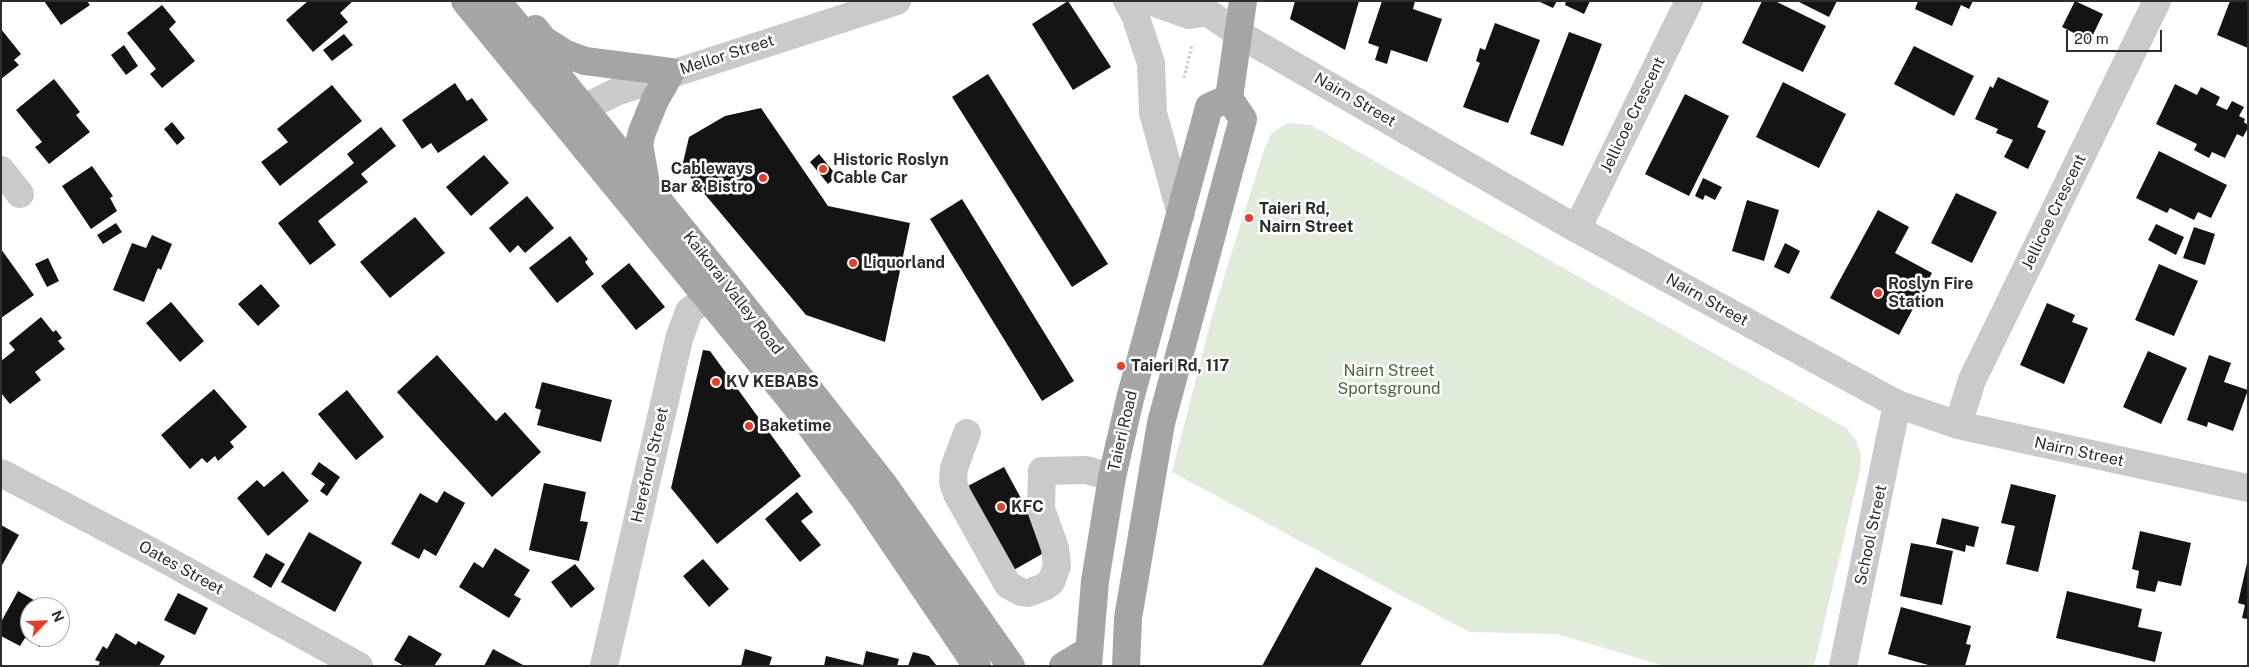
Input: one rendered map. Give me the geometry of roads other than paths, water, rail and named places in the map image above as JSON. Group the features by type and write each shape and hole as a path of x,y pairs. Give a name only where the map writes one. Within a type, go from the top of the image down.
{"main road":[{"name":"Kaikorai Valley Road","path":"465,1 573,116 646,185 716,292 812,429 864,499 977,666"},
{"name":"Kaikorai Valley Road","path":"497,1 573,116 716,292 884,485 1006,658"},
{"path":"512,1 544,40 566,54 604,65 672,72 655,100 639,144 646,185"},
{"path":"1126,666 1128,618 1161,423 1243,120 1229,98 1243,1"},
{"name":"Taieri Road","path":"1088,658 1095,581 1112,476 1130,399 1182,214 1209,107 1229,98"},
{"path":"1006,658 1033,666"},
{"path":"1063,666 1088,658"}],"street":[{"name":"Mellor Street","path":"573,116 616,92 672,72 897,1"},
{"path":"1127,1 1135,15 1152,63 1153,113 1182,214"},
{"name":"Nairn Street","path":"1150,1 1189,15 1203,7 1239,34 1577,228 1897,404 1958,425 2248,488"},
{"name":"Jellicoe Crescent","path":"1577,228 1689,1"},
{"name":"Jellicoe Crescent","path":"1958,425 1972,380 2157,1"},
{"path":"1,170 20,194"},
{"name":"Hereford Street","path":"604,666 679,339 689,311 716,292"},
{"name":"School Street","path":"1843,666 1897,404"},
{"path":"967,433 954,468 953,482 957,494 1008,585 1020,592 1028,593 1044,587 1051,582 1057,566 1055,548 1041,509 1042,471 1086,470 1112,476"},
{"name":"Oates Street","path":"1,473 152,552 359,666"}],"place":[{"name":"Historic Roslyn Cable Car","path":"823,169"},
{"name":"Cableways Bar & Bistro","path":"763,178"},
{"name":"Taieri Rd, Nairn Street","path":"1249,218"},
{"name":"Liquorland","path":"853,263"},
{"name":"Roslyn Fire Station","path":"1878,293"},
{"name":"Taieri Rd, 117","path":"1121,366"},
{"name":"KV KEBABS","path":"716,382"},
{"name":"Baketime","path":"749,426"},
{"name":"KFC","path":"1001,507"}],"park label":[{"name":"Nairn Street Sportsground","path":"1389,380"}]}
